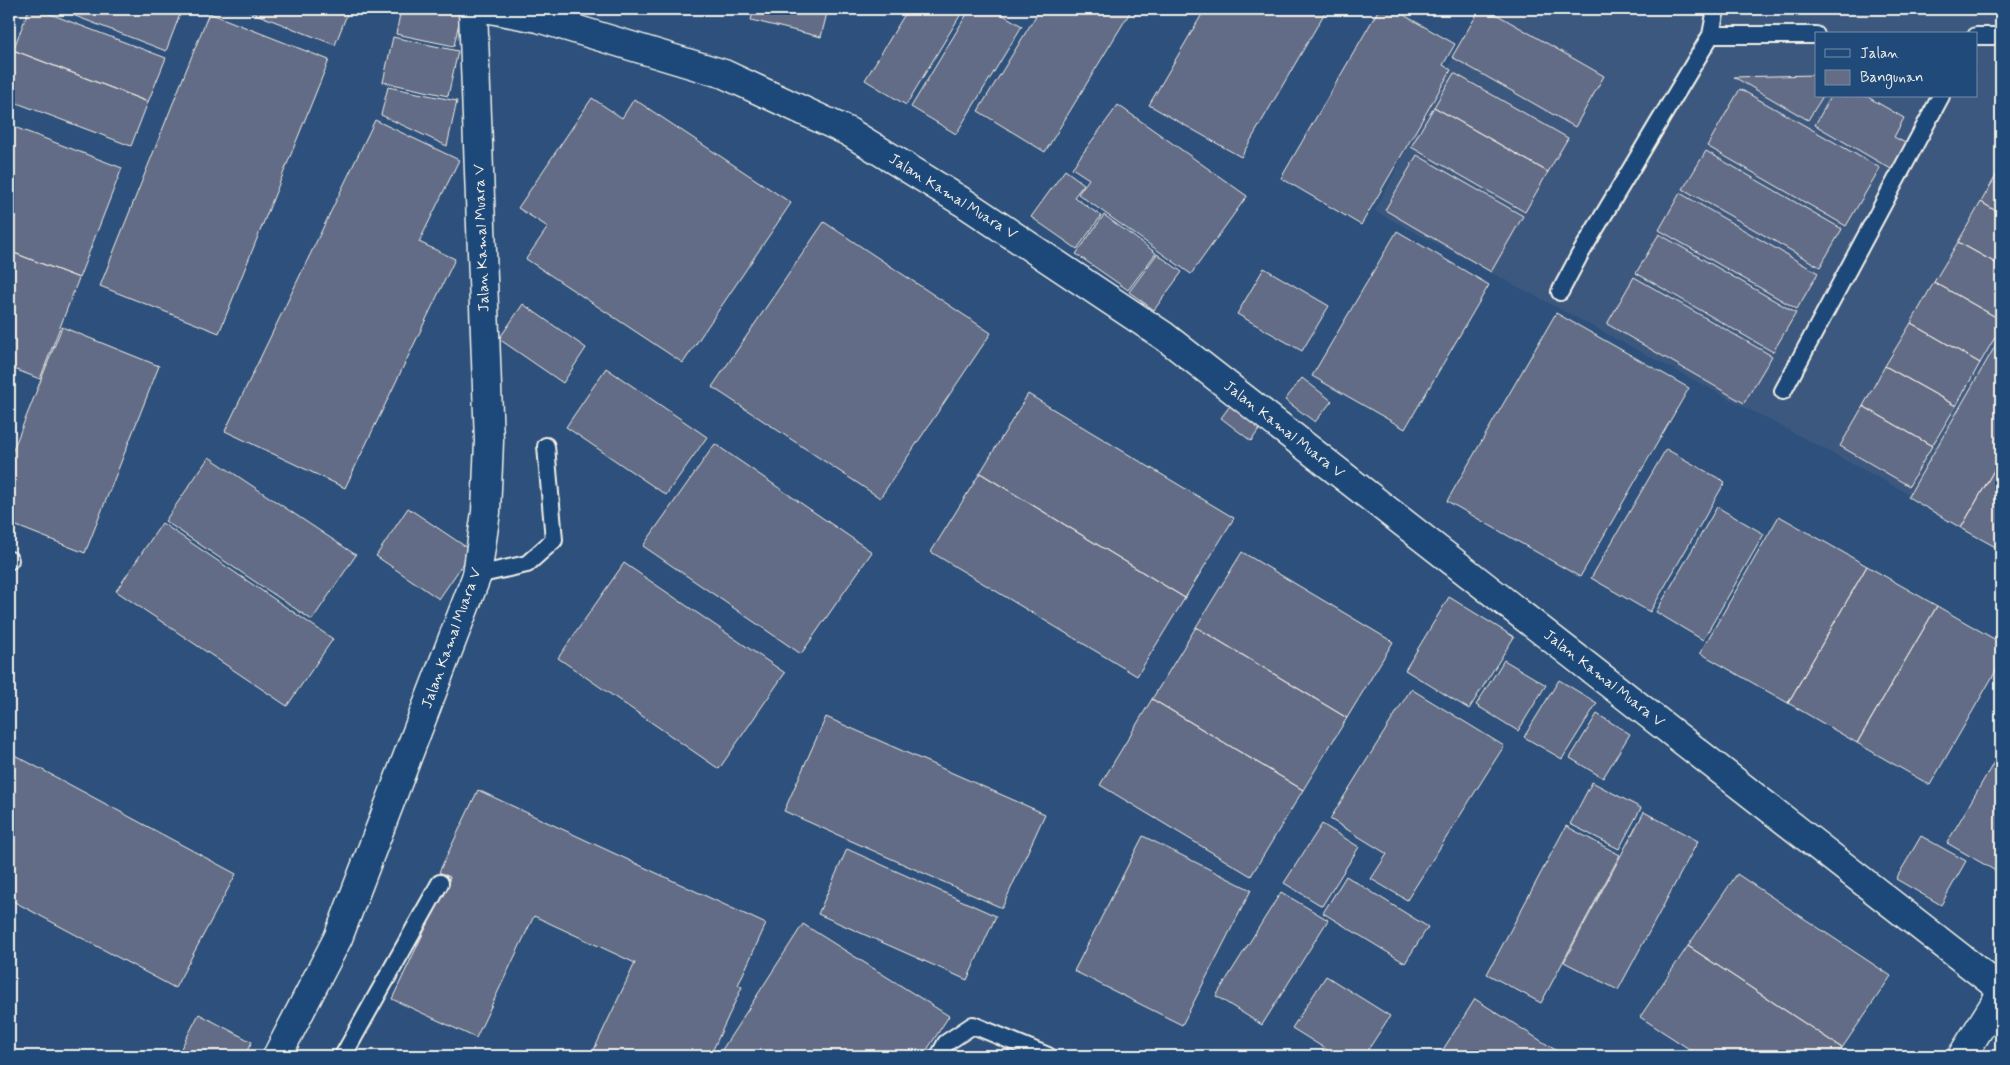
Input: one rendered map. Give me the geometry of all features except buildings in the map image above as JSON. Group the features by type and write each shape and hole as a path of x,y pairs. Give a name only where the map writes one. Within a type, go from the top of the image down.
{"street":[{"name":"Jalan Kamal Muara V","path":"277,1056 338,938 477,576 486,512 489,441 473,9"},
{"name":"Jalan Kamal Muara V","path":"490,9 538,18 724,74 849,132 966,204 1164,336 2001,989"},
{"path":"1962,1056 2001,994"}],"lane":[{"path":"1560,292 1584,248 1711,34 1716,9"},
{"path":"1711,34 1815,35"},
{"path":"1978,36 2001,36"},
{"path":"1783,391 1940,98"},
{"path":"477,576 527,564 554,540 546,446"},
{"path":"343,1056 440,883"},
{"path":"938,1056 946,1043 973,1025 1048,1056"}],"shaded area":[{"path":"1472,9 2001,9 2001,338 1911,495 1375,211 1477,12"}]}
